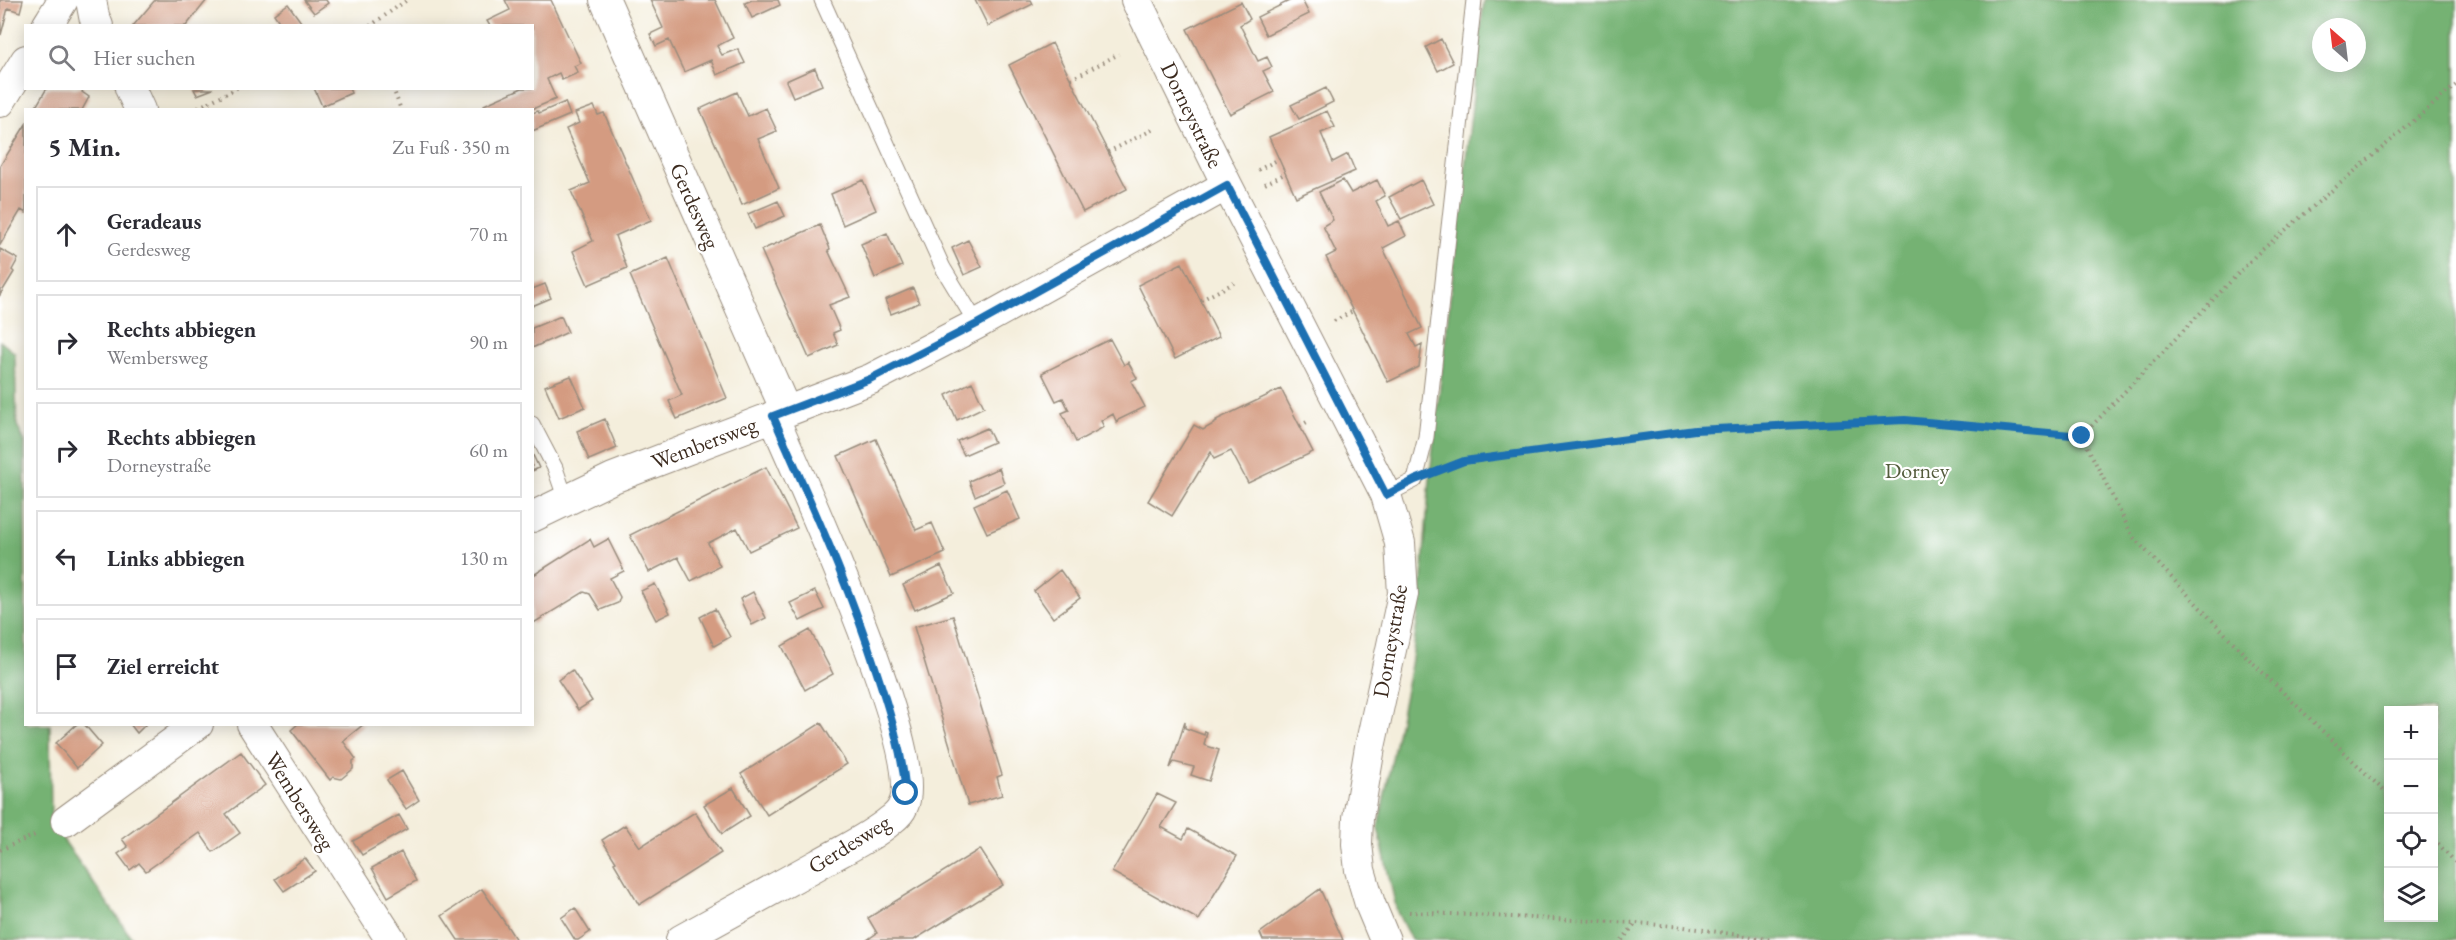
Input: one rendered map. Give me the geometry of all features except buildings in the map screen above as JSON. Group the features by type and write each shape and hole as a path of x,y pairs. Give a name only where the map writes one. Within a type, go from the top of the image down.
{"street":[{"path":"48,24 63,0"},
{"path":"91,0 97,24"},
{"name":"Gerdesweg","path":"605,0 779,414 847,586 900,750 906,793 903,806 892,820 849,847 681,940"},
{"name":"Dorneystraße","path":"1136,0 1239,179 1386,495 1400,543 1403,594 1370,747 1358,818 1360,870 1373,912 1385,940"},
{"path":"0,102 24,63"},
{"path":"131,90 140,108"},
{"name":"Wembersweg","path":"534,516 613,478 870,379 977,324 1239,179"},
{"path":"66,821 195,726"},
{"name":"Wembersweg","path":"253,726 391,940"}],"lane":[{"path":"822,0 943,268 977,324"},
{"path":"1386,495 1415,480 1426,437 1474,0"},
{"path":"534,428 555,468 566,500"}],"path":[{"path":"373,24 407,0"},
{"path":"1071,79 1119,54"},
{"path":"2082,436 2256,255 2456,85"},
{"path":"197,108 233,90"},
{"path":"394,90 400,108"},
{"path":"1108,152 1156,129"},
{"path":"1239,179 1279,159"},
{"path":"1259,187 1286,173"},
{"path":"1201,300 1234,283"},
{"path":"1328,324 1353,311"},
{"path":"1415,480 1464,461 1695,430 1905,420 2082,436"},
{"path":"1300,426 1307,422"},
{"path":"2082,436 2133,537 2250,660 2384,791"},
{"path":"2438,844 2456,863"},
{"path":"1373,912 1636,923 1684,927 1773,940"},
{"path":"1622,940 1636,923"}],"green space":[{"name":"Dorney","path":"1484,0 2456,0 2456,940 1411,940 1397,912 1378,828 1411,665 1420,603 1431,466"},
{"path":"0,341 15,353 17,425 24,440 24,726 50,726 51,822 133,940 0,940"}],"route":[{"path":"906,793 900,750 867,642 847,586 773,416 870,379 977,324 1227,185 1386,495 1415,480 1464,461 1695,430 1905,420 2082,436"}]}
